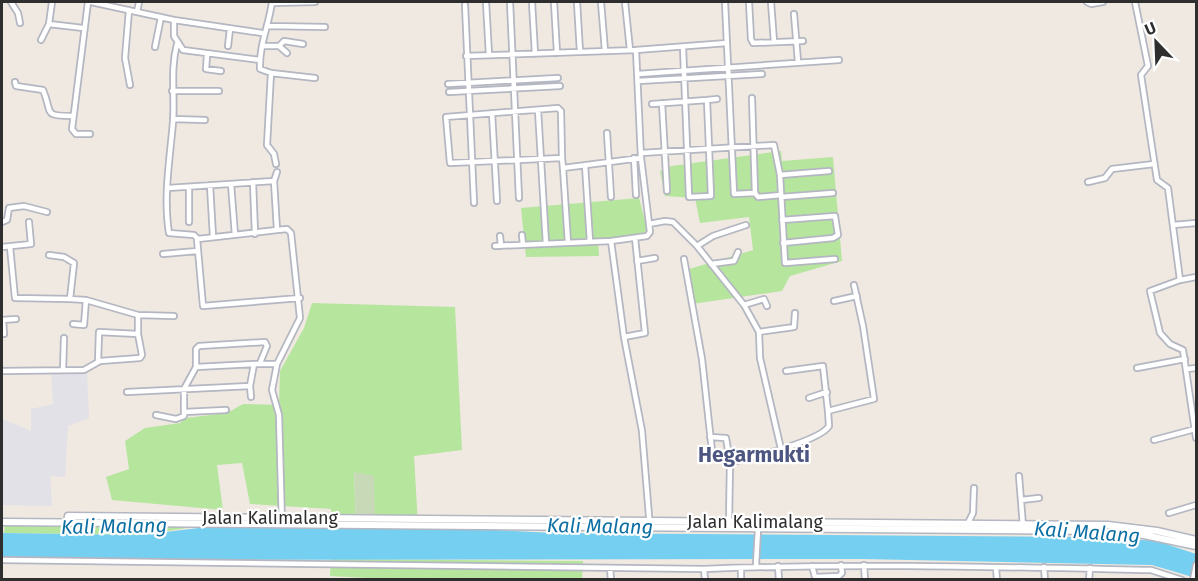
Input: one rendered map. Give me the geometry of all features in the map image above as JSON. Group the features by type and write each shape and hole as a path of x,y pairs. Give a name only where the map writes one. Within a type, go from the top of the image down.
{"main road":[{"name":"Jalan Kalimalang","path":"2,522 68,519 966,528 1123,526 1197,540"},
{"name":"Jalan Kalimalang","path":"730,525 758,532 966,528"},
{"name":"Jalan Kalimalang","path":"1023,528 1123,532 1197,546"}],"street":[{"path":"11,2 20,23"},
{"path":"41,40 49,24 52,2"},
{"path":"90,134 74,133 72,116 83,28 89,2 113,4 174,20 262,33"},
{"path":"137,12 139,2"},
{"path":"315,2 272,2 268,26 262,33 260,60 260,69 271,73 315,78"},
{"path":"486,2 489,55"},
{"path":"510,2 519,198"},
{"path":"532,2 535,54"},
{"path":"554,2 557,53"},
{"path":"577,2 580,52"},
{"path":"601,2 604,51"},
{"path":"626,2 630,50"},
{"path":"725,2 734,194 755,193"},
{"path":"749,2 753,43 803,41"},
{"path":"771,2 774,42"},
{"path":"1087,2 1091,4 1103,2"},
{"path":"1135,2 1148,66 1141,75 1154,164 1158,182 1168,188 1180,280"},
{"path":"465,5 474,203"},
{"path":"129,10 125,58 130,86"},
{"path":"794,14 798,62"},
{"path":"155,47 160,17"},
{"path":"174,20 174,36 177,44 183,50 207,55 260,60"},
{"path":"49,24 83,28"},
{"path":"268,26 325,27"},
{"path":"228,46 230,29"},
{"path":"262,46 279,46 285,41 303,44"},
{"path":"466,56 636,50 727,43"},
{"path":"177,44 172,68 173,120 168,157 169,233 194,234 197,238 201,302 205,307 300,298"},
{"path":"279,46 287,53"},
{"path":"683,47 689,196 709,198 711,196 707,100"},
{"path":"495,246 611,242 649,234 641,155 636,50"},
{"path":"207,55 206,69 221,71"},
{"path":"638,74 839,60"},
{"path":"271,73 267,145 274,154 276,164"},
{"path":"638,81 762,74"},
{"path":"448,84 558,78"},
{"path":"15,82 16,86 43,90 50,114 72,116"},
{"path":"449,92 560,86"},
{"path":"172,91 219,91"},
{"path":"752,98 755,193 758,197 833,193"},
{"path":"652,104 717,99"},
{"path":"662,103 667,191"},
{"path":"538,110 546,244"},
{"path":"562,158 448,162 446,121 449,116 469,114 560,110 568,243"},
{"path":"492,113 497,201"},
{"path":"173,120 205,120"},
{"path":"607,133 611,197"},
{"path":"562,168 666,151 775,146 780,175 783,243 787,265 835,259"},
{"path":"634,158 636,195"},
{"path":"1088,182 1105,178 1112,169 1154,164"},
{"path":"585,165 590,242"},
{"path":"780,175 829,171"},
{"path":"277,172 274,181 277,230"},
{"path":"168,188 274,181"},
{"path":"253,182 255,234"},
{"path":"231,184 235,235"},
{"path":"210,185 213,237"},
{"path":"189,187 189,222"},
{"path":"2,222 7,220 9,208 24,206 47,212"},
{"path":"782,220 835,216 838,235 833,238 783,243"},
{"path":"2,247 31,244 29,222"},
{"path":"649,224 673,222 697,246 744,305 759,332 760,358 781,449"},
{"path":"1173,225 1197,224"},
{"path":"697,246 713,236 746,225"},
{"path":"197,238 277,230 291,232 300,298 300,318 278,364 272,390 279,415 282,521"},
{"path":"522,235 523,245"},
{"path":"500,236 501,246"},
{"path":"624,337 645,333 635,238"},
{"path":"611,242 624,337 642,431 650,525"},
{"path":"10,247 15,298 86,300 138,315 174,316"},
{"path":"163,254 197,251"},
{"path":"711,264 734,261 738,252"},
{"path":"49,255 64,257 74,264 70,299"},
{"path":"637,261 655,258"},
{"path":"684,258 702,358 712,451"},
{"path":"1197,277 1180,280 1150,291 1160,333 1170,344 1181,347 1185,359 1194,399 1197,438"},
{"path":"828,411 873,402 875,397 854,285"},
{"path":"834,301 857,296"},
{"path":"744,305 764,299 767,306"},
{"path":"73,324 84,325 86,300"},
{"path":"759,332 794,327 795,313"},
{"path":"2,371 84,370 98,362 142,356 138,334 138,315"},
{"path":"4,334 2,320 16,319"},
{"path":"98,362 100,332 138,334"},
{"path":"63,370 64,338"},
{"path":"156,414 179,419 184,412 184,389 196,367 196,349 199,346 265,342 267,346 257,364 250,386 251,398"},
{"path":"1137,368 1185,359"},
{"path":"196,367 278,364"},
{"path":"730,462 781,449 827,430 827,393 822,365 786,371"},
{"path":"1187,369 1197,368"},
{"path":"127,392 250,386"},
{"path":"809,398 827,393"},
{"path":"184,412 226,410"},
{"path":"1154,440 1196,429"},
{"path":"710,437 726,438 730,462 730,525"},
{"path":"1019,476 1023,528"},
{"path":"966,528 973,513 974,488"},
{"path":"1021,500 1039,498"},
{"path":"1169,513 1197,505"},
{"path":"756,563 758,532"},
{"path":"2,560 704,569 741,568 756,563 778,566 889,564 1151,570 1162,577 1182,579"},
{"path":"812,566 815,577 838,576 842,572 841,565"},
{"path":"864,565 865,579"},
{"path":"1193,579 1197,565"},
{"path":"778,566 779,579"},
{"path":"1044,567 1045,579"},
{"path":"610,568 610,579"},
{"path":"741,568 741,579"},
{"path":"996,568 997,579"},
{"path":"1089,579 1090,568"},
{"path":"704,569 705,579"}],"shaded area":[{"path":"51,371 87,371 89,418 68,426 65,477 50,476 52,506 2,505 2,419 31,431 31,409 53,404"}],"green space":[{"path":"781,151 782,161 833,157 842,261 790,276 782,291 692,304 686,270 753,250 749,217 700,223 695,198 665,196 660,171 672,166"},
{"path":"639,198 648,232 598,240 599,256 526,257 521,208"},
{"path":"312,303 455,307 462,450 414,456 418,525 375,526 354,472 356,526 332,525 331,509 250,504 242,463 217,465 223,510 112,500 106,477 129,469 125,441 145,428 180,423 186,418 227,413 243,404 279,405 280,371 304,328"},
{"path":"354,472 374,476 375,526 356,526"},
{"path":"5,522 233,526 187,528 141,535 4,533"},
{"path":"331,559 583,561 582,579 404,580 330,576"}],"water":[{"path":"215,526 418,526 554,533 1100,537 1157,541 1196,554 1196,578 1152,565 863,559 2,560 2,533 141,535"}],"district":[{"name":"Hegarmukti","path":"754,455"}],"water label":[{"name":"Kali Malang","path":"114,526"},
{"name":"Kali Malang","path":"600,526"},
{"name":"Kali Malang","path":"1087,532"}]}
